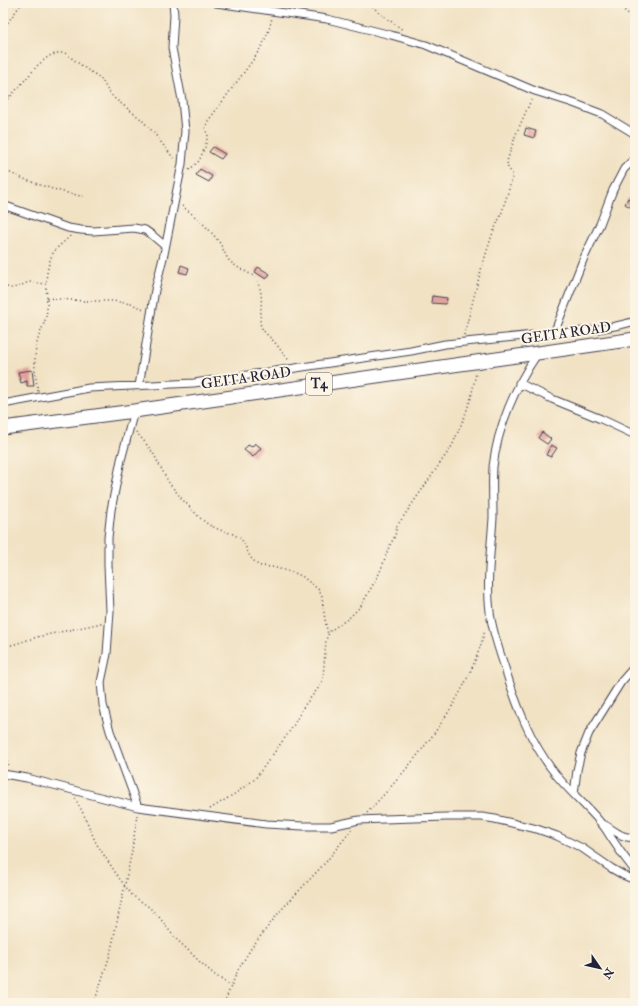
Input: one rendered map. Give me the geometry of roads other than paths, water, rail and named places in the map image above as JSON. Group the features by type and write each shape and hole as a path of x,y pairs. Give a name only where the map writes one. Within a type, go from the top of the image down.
{"highway":[{"name":"GEITA ROAD","path":"3,428 134,411 635,339"}],"street":[{"path":"139,386 155,290 180,176 185,131 182,100 172,48 174,15 173,3"},
{"path":"216,3 326,19 426,45 536,91 602,114 635,134"},
{"path":"554,333 613,190 624,169 635,158"},
{"path":"3,205 76,230 93,231 134,228 145,230 165,246"},
{"path":"3,404 89,388 194,383 411,351 445,344 572,332 614,326 635,321"},
{"path":"538,353 519,383 495,449 489,585 492,626 517,706 539,750 556,776 601,823 635,871"},
{"path":"519,383 635,435"},
{"path":"134,411 120,460 111,510 108,538 108,588 110,611 107,654 101,682 103,705 117,750 138,807"},
{"path":"574,794 576,770 589,733 619,686 635,666"},
{"path":"3,774 69,788 138,807 266,824 331,826 359,820 391,818 482,817 515,823 557,836 569,841 595,856 611,868 635,880"},
{"path":"601,823 626,837 635,837"}]}
